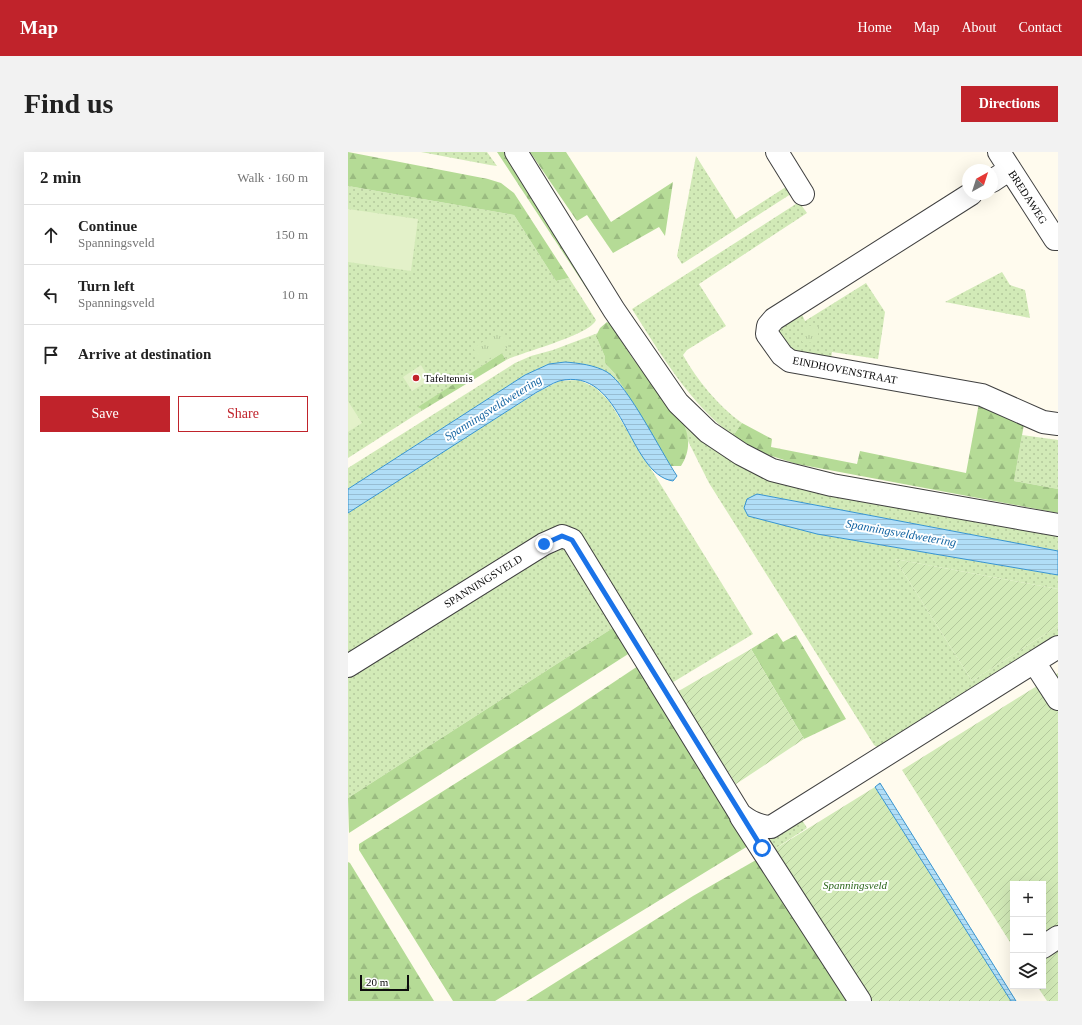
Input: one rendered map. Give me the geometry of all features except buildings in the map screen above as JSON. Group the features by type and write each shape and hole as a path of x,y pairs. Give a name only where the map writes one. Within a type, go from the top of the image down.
{"street":[{"path":"516,152 614,310 678,403 708,432 741,454 772,470 832,485 1058,524"},
{"path":"777,152 803,194"},
{"path":"998,172 1005,161"},
{"name":"BREDAWEG","path":"1005,161 1055,239 1058,240"},
{"name":"EINDHOVENSTRAAT","path":"962,200 774,319 768,326 767,334 782,355 790,361 982,395 1043,422 1058,424"},
{"name":"SPANNINGSVELD","path":"348,666 544,544 562,536 572,540 740,814 860,1001"},
{"name":"SPANNINGSVELD","path":"740,814 750,822 759,826 771,827 1058,647"},
{"path":"1034,662 1058,699"},
{"path":"1046,945 1058,937"}],"green space":[{"path":"348,152 488,179 501,183 514,193 569,278 556,281 514,215 348,186"},
{"path":"421,152 487,152 497,166 490,165"},
{"path":"497,152 510,152 608,308 602,312"},
{"path":"530,152 566,152 611,222 673,182 665,236 659,227 613,253 587,215 577,221"},
{"path":"696,156 736,219 789,185 794,192 682,264 677,256"},
{"path":"348,186 514,215 556,281 569,278 596,320 591,326 555,343 506,360 502,353 419,407 423,410 348,458"},
{"path":"799,202 807,213 699,284 726,326 687,350 683,355 695,374 716,401 742,423 733,436 702,408 689,393 665,361 632,309"},
{"path":"348,209 418,219 411,271 348,262"},
{"path":"1002,272 1010,285 1025,290 1030,318 945,302"},
{"path":"866,283 885,312 878,359 832,352 831,359 791,354 776,332 799,308 805,321"},
{"path":"607,322 613,326 634,360 677,411 684,424 688,438 687,452 681,466 670,466 615,374 605,363 605,357 596,336 600,328"},
{"path":"804,325 819,327 817,343 802,342"},
{"path":"500,331 510,346 482,363 473,348"},
{"path":"598,333 596,336 605,357 605,363 615,374 623,387 607,372 583,364 565,362 549,364 525,375 348,489 348,468 515,363"},
{"path":"502,353 506,360 423,410 418,407"},
{"name":"Tafeltennis","path":"421,365 430,380 412,391 403,377"},
{"path":"579,380 596,388 609,401 753,634 670,684 619,624 348,798 348,510 538,392 559,381"},
{"path":"348,401 362,423 348,432"},
{"path":"979,403 1024,424 1014,481 1058,489 1058,513 797,464 759,452 733,436 742,423 772,439 771,447 857,464 860,451 966,473"},
{"path":"678,414 717,451 1058,533 1058,551 757,494 817,534 1058,575 1058,589 895,559 972,681 1058,626 1058,639 881,750 874,745 709,483 688,441 685,427"},
{"path":"1022,435 1058,440 1058,489 1014,481"},
{"path":"895,559 1058,589 1058,626 972,681"},
{"path":"619,624 636,649 349,833 348,798"},
{"path":"777,633 783,642 796,635 846,719 804,739 751,649"},
{"path":"751,649 804,739 736,784 677,692"},
{"path":"644,662 748,846 495,1001 453,1001 359,850 359,844 569,712"},
{"path":"1058,673 1058,1001 1047,1001 1039,989 1046,989 1046,881 1010,881 1010,942 902,770"},
{"name":"Spanningsveld","path":"875,787 1011,1001 847,1001 770,852"},
{"path":"799,815 807,828 770,852 762,839"},
{"path":"756,860 847,1001 526,1001 693,896"},
{"path":"348,862 350,863 434,1001 348,1001"}],"water":[{"name":"Spanningsveldwetering","path":"565,362 592,366 607,372 625,390 677,476 673,481 658,474 645,460 612,404 598,389 581,380 559,381 537,392 348,513 348,489 525,375 549,364"},
{"name":"Spanningsveldwetering","path":"757,494 1058,551 1058,575 817,534 748,516 744,508 747,499"},
{"path":"880,783 1016,1001 1011,1001 875,787"}],"place":[{"name":"Tafeltennis","path":"416,378"}],"route":[{"path":"544,544 562,536 572,540 762,848"}]}
